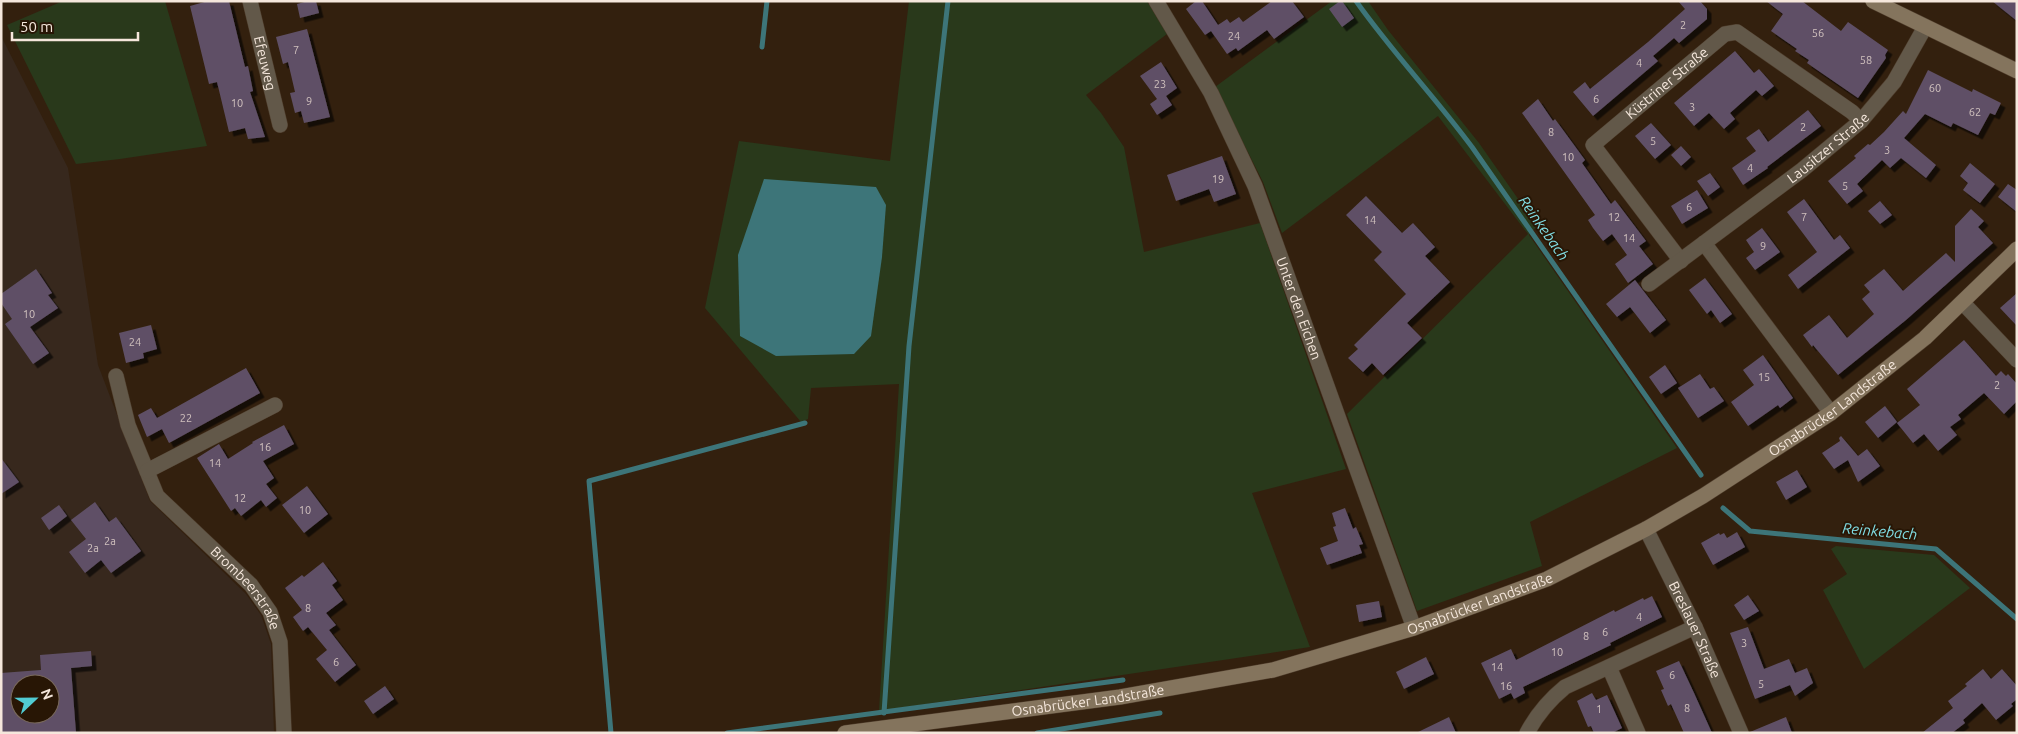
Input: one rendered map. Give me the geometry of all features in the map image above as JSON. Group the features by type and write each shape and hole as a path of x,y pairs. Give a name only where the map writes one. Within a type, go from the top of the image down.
{"street":[{"name":"Efeuweg","path":"250,1 280,125"},
{"name":"Unter den Eichen","path":"1156,1 1211,93 1255,186 1414,628"},
{"path":"1874,1 2017,71"},
{"name":"Lausitzer Straße","path":"1650,284 1802,170 1862,121 1894,82 1926,27"},
{"name":"Küstriner Straße","path":"1681,261 1593,145 1725,34 1737,32 1852,112 1862,121"},
{"path":"1704,243 1831,413"},
{"name":"Osnabrücker Landstraße","path":"845,733 1120,697 1236,678 1282,668 1414,628 1547,579 1703,496 1831,413 1925,338 2017,249"},
{"path":"1963,303 2017,360"},
{"name":"Brombeerstraße","path":"116,376 128,425 157,496 251,585 270,612 280,642 284,733"},
{"path":"147,472 275,405"},
{"name":"Breslauer Straße","path":"1646,528 1695,627 1741,733"},
{"path":"1527,733 1537,714 1550,699 1565,688 1695,627"},
{"path":"1609,667 1638,733"}],"shaded area":[{"path":"1,36 68,168 98,365 150,501 246,594 261,615 271,644 274,733 1,733"}],"green space":[{"path":"63,1 165,1 207,146 76,164 7,25"},
{"path":"909,1 1147,1 1167,34 1086,95 1124,147 1144,252 1260,223 1346,469 1252,493 1310,647 879,711 899,384 811,388 808,419 801,422 705,308 739,141 890,161"},
{"path":"1332,1 1368,1 1388,30 1479,143 1537,226 1529,235 1677,448 1530,522 1542,566 1417,611 1347,414 1528,234 1438,116 1282,233 1263,182 1215,87"},
{"path":"1836,546 1934,555 1970,588 1864,669 1823,590 1847,574 1831,549"}],"water":[{"path":"764,179 876,187 886,205 882,257 871,336 854,354 776,356 740,336 738,255"}],"building":[{"path":"208,1 229,1 245,67 248,66 253,91 250,92 265,137 248,139 245,128 229,132 217,82 209,84 190,6"},
{"path":"316,1 319,13 300,18 297,4"},
{"path":"1196,1 1202,1 1218,25 1227,19 1230,23 1239,17 1243,22 1272,1 1292,1 1304,17 1274,39 1267,30 1238,51 1236,48 1227,54 1211,31 1205,35 1186,9"},
{"path":"1342,1 1354,18 1342,27 1329,9"},
{"path":"1678,1 1700,1 1707,9 1707,19 1679,43 1674,38 1653,56 1658,61 1593,116 1573,92 1585,82 1590,89 1648,42 1685,9"},
{"path":"1766,1 1802,1 1841,31 1848,22 1888,50 1885,55 1886,58 1858,98 1807,63 1809,60 1795,51 1797,49 1771,31 1783,14"},
{"path":"1992,1 2017,1 2017,21"},
{"path":"307,29 330,117 304,123 301,111 295,113 290,93 295,92 288,62 283,64 276,37"},
{"path":"1735,51 1754,73 1759,69 1774,86 1762,96 1756,90 1730,113 1735,119 1724,129 1709,113 1694,126 1674,103"},
{"path":"1161,62 1177,88 1166,96 1172,105 1157,115 1150,104 1157,99 1140,76"},
{"path":"1928,70 1972,92 1973,89 2001,103 1995,115 1990,113 1978,135 1953,123 1951,127 1925,114 1904,138 1936,165 1926,178 1901,158 1890,168 1882,160 1857,184 1863,191 1847,204 1828,181 1856,158 1854,156 1884,132 1903,111 1906,114"},
{"path":"1538,99 1553,121 1555,119 1585,160 1582,163 1611,204 1615,200 1646,241 1639,246 1653,264 1628,283 1615,264 1627,255 1612,234 1603,241 1593,228 1588,220 1595,215 1522,113"},
{"path":"1808,110 1821,126 1768,168 1743,185 1732,168 1756,151 1746,138 1759,129 1768,142"},
{"path":"1651,123 1671,145 1655,159 1635,136"},
{"path":"1681,146 1691,157 1681,166 1671,155"},
{"path":"1222,156 1236,194 1214,202 1209,189 1176,201 1167,175"},
{"path":"1970,163 1995,184 1980,203 1963,190 1968,183 1960,176"},
{"path":"1710,173 1720,187 1708,196 1697,181"},
{"path":"2008,184 2017,190 2017,212 1998,197"},
{"path":"1697,190 1708,208 1682,224 1671,206"},
{"path":"1366,196 1402,233 1413,223 1435,247 1425,256 1450,282 1407,323 1422,338 1383,375 1372,363 1363,372 1348,358 1358,349 1354,345 1406,294 1374,260 1382,252 1346,215"},
{"path":"1804,199 1834,240 1840,235 1850,248 1798,289 1788,275 1817,252 1787,212"},
{"path":"1880,201 1892,215 1880,224 1868,211"},
{"path":"1971,209 1984,221 1978,227 1993,243 1906,320 1838,375 1803,335 1829,315 1847,338 1874,314 1862,299 1870,292 1864,285 1884,269 1903,291 1946,253 1955,262 1955,226"},
{"path":"1762,228 1780,252 1755,270 1746,258 1754,252 1746,240"},
{"path":"36,269 52,293 48,295 58,308 30,327 49,353 33,364 5,324 12,319 1,303 1,294"},
{"path":"1705,278 1732,314 1720,323 1711,310 1707,314 1689,290"},
{"path":"1635,280 1666,320 1650,333 1630,307 1617,317 1606,304"},
{"path":"2017,293 2017,326 2000,308"},
{"path":"151,325 157,349 143,353 144,358 126,363 119,333"},
{"path":"1964,340 1996,376 2001,371 2006,376 2008,374 2017,384 2017,401 2004,414 1984,393 1958,415 1961,419 1950,427 1957,435 1938,451 1924,434 1913,443 1897,423 1920,405 1907,389"},
{"path":"1763,355 1793,398 1780,408 1778,405 1748,426 1731,402 1754,385 1743,370"},
{"path":"1665,365 1677,383 1661,394 1649,377"},
{"path":"246,368 260,393 169,443 162,429 147,437 138,415 151,408 157,418"},
{"path":"1700,374 1710,389 1714,387 1724,401 1698,418 1678,388"},
{"path":"1885,406 1897,422 1878,438 1865,422"},
{"path":"284,425 294,444 263,461 274,478 266,484 277,498 266,507 261,500 241,516 235,508 231,511 197,458 219,444 228,459 252,442"},
{"path":"1841,436 1858,456 1867,449 1880,466 1858,482 1848,460 1834,469 1822,453 1840,441 1839,438"},
{"path":"1,458 19,482 1,494"},
{"path":"1797,470 1807,487 1786,500 1776,482"},
{"path":"307,486 328,514 304,533 282,505"},
{"path":"95,502 109,522 116,517 141,551 111,573 101,560 85,573 69,552 86,539 71,520"},
{"path":"59,505 67,516 49,530 41,518"},
{"path":"1345,508 1353,529 1356,527 1363,544 1359,545 1362,553 1327,565 1320,548 1338,541 1333,527 1336,526 1332,513"},
{"path":"1737,532 1745,547 1713,565 1701,543 1719,533 1720,535 1724,533 1727,538"},
{"path":"323,562 337,581 332,585 343,600 326,613 336,625 329,630 356,665 335,682 316,659 327,650 308,627 303,631 293,617 302,610 285,588 302,575 304,577"},
{"path":"1748,595 1759,611 1744,620 1734,605"},
{"path":"1652,596 1662,617 1610,643 1611,645 1523,687 1525,693 1514,699 1511,693 1499,699 1481,663 1511,649 1516,660 1614,610 1615,612 1643,598 1644,600"},
{"path":"1379,601 1382,617 1359,622 1356,605"},
{"path":"1748,627 1764,669 1789,659 1795,673 1807,668 1813,683 1795,696 1790,685 1755,699 1730,633"},
{"path":"91,651 92,666 71,668 76,733 1,733 1,673 41,670 40,655"},
{"path":"1426,657 1434,674 1404,689 1396,672"},
{"path":"1679,661 1712,733 1684,733 1671,704 1668,706 1661,690 1664,689 1656,671"},
{"path":"1983,669 1991,679 2002,669 2017,686 2017,699 2011,704 2013,706 1996,720 1982,703 1963,720 1965,723 1952,733 1922,733 1953,708 1948,701 1967,686 1965,684"},
{"path":"385,686 394,699 373,714 364,701"},
{"path":"1592,693 1596,700 1607,695 1622,728 1612,733 1594,733 1591,726 1588,727 1577,701"},
{"path":"1449,717 1456,733 1416,733"},
{"path":"1786,717 1792,733 1750,733 1750,732"}],"waterway":[{"path":"762,47 767,1"},
{"path":"884,713 909,346 948,1"},
{"name":"Reinkebach","path":"1356,1 1472,147 1701,475"},
{"path":"611,733 589,481 805,423"},
{"name":"Reinkebach","path":"1723,508 1750,531 1936,549 2017,619"},
{"path":"727,733 1123,680"},
{"path":"1037,733 1160,713"}]}
